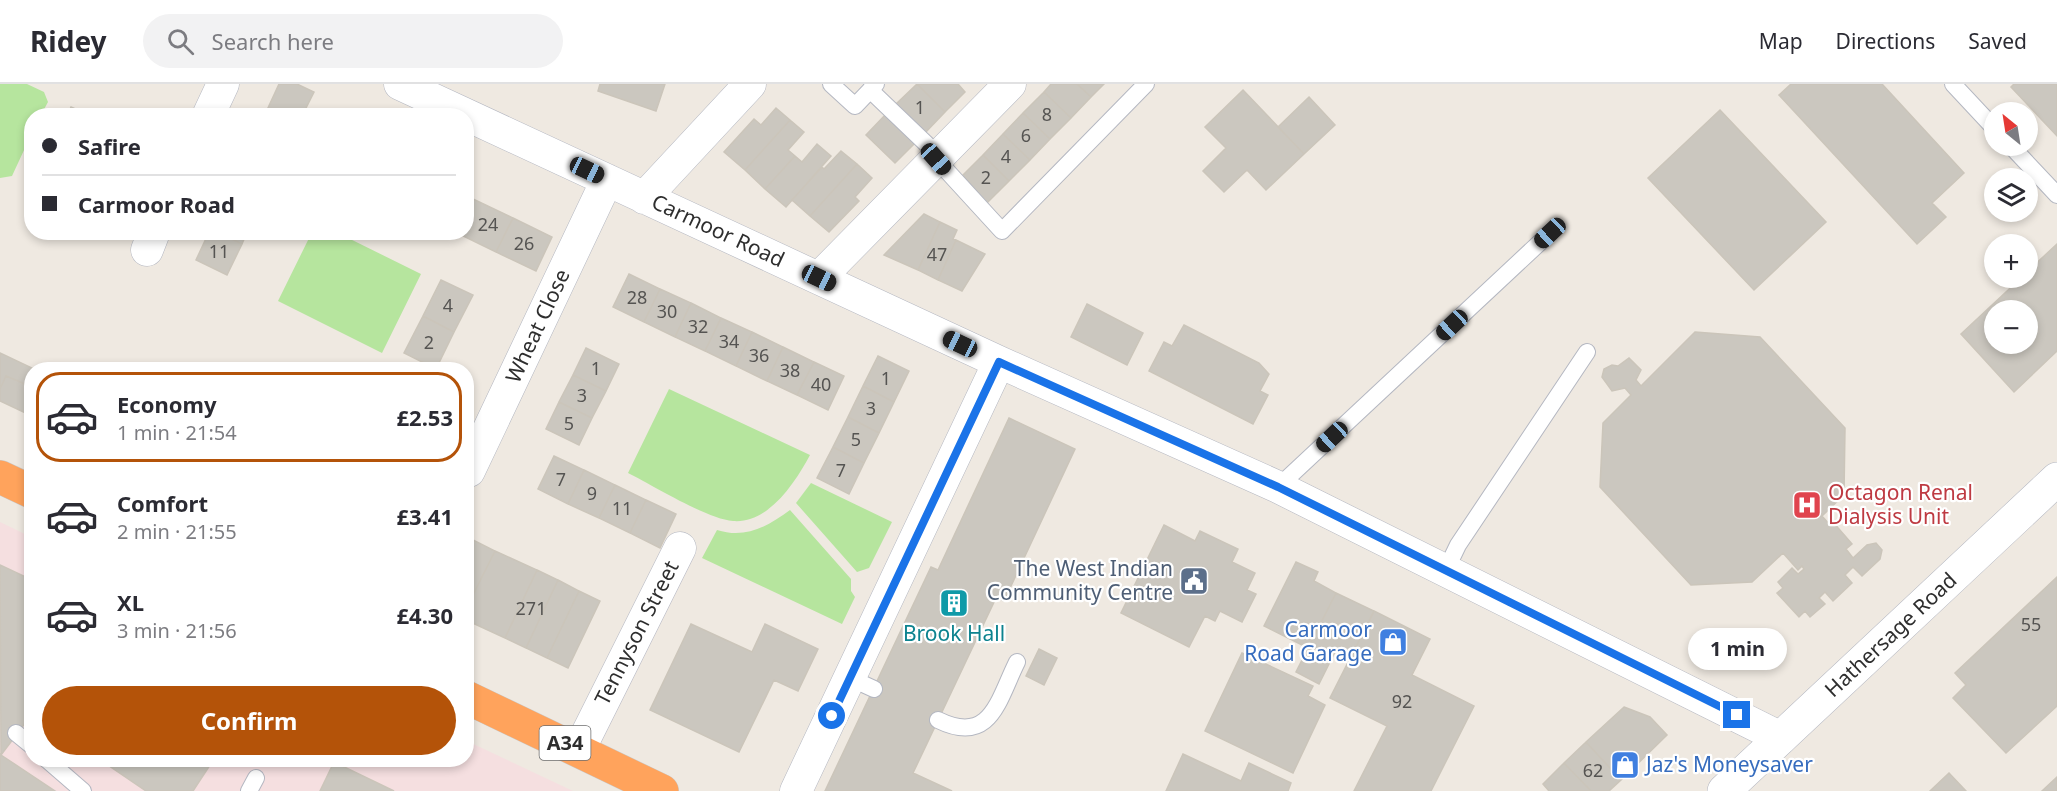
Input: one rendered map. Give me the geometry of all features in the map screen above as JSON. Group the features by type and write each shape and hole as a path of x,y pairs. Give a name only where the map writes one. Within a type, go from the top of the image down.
{"highway":[{"path":"0,477 24,488"},
{"name":"A34","path":"474,701 662,791"}],"street":[{"path":"212,108 223,84"},
{"name":"Carmoor Road","path":"400,84 452,108"},
{"path":"645,198 750,84"},
{"path":"819,278 1010,84"},
{"name":"Carmoor Road","path":"474,118 999,362 1278,487 1781,738"},
{"name":"Wheat Close","path":"474,460 607,180"},
{"path":"796,791 862,683 999,362"},
{"name":"Hathersage Road","path":"1724,791 2053,491"},
{"name":"Tennyson Street","path":"579,750 680,548"}],"lane":[{"path":"831,84 855,105 873,87 1002,231 1146,84"},
{"path":"1953,84 1984,117"},
{"path":"2020,156 2057,195"},
{"path":"1278,487 1550,233"},
{"path":"1445,572 1458,545 1587,352"},
{"path":"938,720 956,729 975,727 990,717 1017,662"},
{"path":"16,733 24,740"},
{"path":"55,767 83,791"}],"shaded area":[{"path":"0,522 24,534 24,767 474,767 474,744 573,791 0,791"}],"green space":[{"path":"0,84 27,84 44,92 48,102 45,108 24,108 24,150 12,176 0,178"},
{"path":"308,240 352,240 421,274 382,353 278,301"},
{"path":"669,389 810,455 780,499 758,516 733,521 695,508 628,473"},
{"path":"811,483 892,522 869,568 857,572 796,503"},
{"path":"790,510 851,579 851,591 855,597 842,624 702,558 717,530 737,533 755,530 773,522"}],"building":[{"path":"279,84 297,84 314,92 306,108 268,108"},
{"path":"600,84 665,84 656,111 598,91"},
{"path":"917,84 958,84 965,92 945,112"},
{"path":"917,84 945,112 925,133 896,104"},
{"path":"1051,84 1077,84 1091,97 1071,118 1044,92"},
{"path":"1077,84 1104,84 1091,97"},
{"path":"1791,84 1882,84 1964,173 1932,203 1946,217 1917,244 1779,95"},
{"path":"2014,84 2057,84 2057,136 2038,116 2038,102 2025,102 2011,87"},
{"path":"1243,90 1304,154 1266,190 1247,170 1224,192 1203,171 1226,148 1205,127"},
{"path":"1044,92 1071,118 1050,139 1023,113"},
{"path":"1309,97 1335,125 1304,154 1278,127"},
{"path":"776,108 790,120 745,170 724,152 754,119 761,125"},
{"path":"1720,110 1826,222 1754,290 1648,178"},
{"path":"1023,113 1050,139 1030,160 1003,134"},
{"path":"886,114 915,143 895,163 866,135"},
{"path":"790,120 804,132 788,150 795,156 765,189 745,170"},
{"path":"1003,134 1030,160 1009,181 983,155"},
{"path":"817,144 831,156 786,207 765,189 795,156 802,162"},
{"path":"841,151 857,164 810,216 792,200 822,167 824,169"},
{"path":"983,155 1009,181 987,203 963,175"},
{"path":"857,164 872,178 855,197 859,201 829,232 810,216"},
{"path":"474,199 513,218 496,252 471,240 474,240"},
{"path":"924,214 940,222 918,270 884,255"},
{"path":"513,218 552,237 536,271 496,252"},
{"path":"940,222 957,230 953,239 956,240 938,280 918,270"},
{"path":"205,240 234,240 242,244 227,275 196,260"},
{"path":"956,240 985,254 962,291 938,280"},
{"path":"2057,244 2057,351 2014,392 1961,334 1984,313 1984,354 2038,354 2038,300 1997,300 2010,288 2038,288 2038,262"},
{"path":"629,274 660,289 644,322 613,307"},
{"path":"441,280 473,295 454,332 423,316"},
{"path":"660,289 691,303 675,337 644,322"},
{"path":"691,303 721,318 705,351 675,337"},
{"path":"1087,304 1143,333 1127,365 1071,337"},
{"path":"423,316 454,332 439,362 422,362 404,353"},
{"path":"721,318 752,332 736,366 705,351"},
{"path":"1184,325 1259,363 1269,374 1260,391 1268,395 1253,424 1149,371 1164,342 1172,346"},
{"path":"752,332 783,347 767,381 736,366"},
{"path":"1695,332 1760,337 1845,428 1844,495 1822,516 1830,525 1833,522 1852,544 1846,549 1853,558 1867,545 1876,543 1882,550 1880,559 1862,576 1853,567 1845,575 1852,583 1833,601 1825,592 1819,598 1825,604 1810,617 1805,611 1799,617 1777,593 1783,588 1778,582 1792,568 1798,574 1804,569 1802,566 1798,570 1783,553 1752,582 1691,585 1600,487 1603,423 1631,395 1625,388 1612,391 1602,377 1604,369 1612,365 1618,366 1629,358 1641,370 1636,380 1641,386"},
{"path":"783,347 814,362 797,395 767,381"},
{"path":"586,348 619,364 606,391 573,375"},
{"path":"0,353 24,364 24,384 6,376 0,389"},
{"path":"878,356 909,371 894,402 863,386"},
{"path":"814,362 844,376 828,410 797,395"},
{"path":"573,375 606,391 592,418 559,402"},
{"path":"6,376 24,384 24,412 0,401 0,389"},
{"path":"863,386 894,402 879,433 848,417"},
{"path":"559,402 592,418 579,445 546,429"},
{"path":"848,417 879,433 864,463 833,447"},
{"name":"Brook Hall","path":"1009,418 1075,449 1004,601 996,598 913,773 952,791 825,791 931,567 938,570"},
{"path":"833,447 864,463 849,494 817,478"},
{"path":"554,456 584,470 568,504 538,489"},
{"path":"584,470 615,485 599,518 568,504"},
{"path":"615,485 646,500 630,533 599,518"},
{"path":"646,500 676,514 660,548 630,533"},
{"name":"The West Indian Community Centre","path":"1164,525 1195,541 1200,531 1238,549 1232,562 1255,573 1247,590 1256,594 1242,622 1220,611 1215,621 1205,616 1189,647 1121,613"},
{"path":"474,540 495,551 474,593"},
{"path":"495,551 537,570 505,638 474,624 474,593"},
{"path":"1296,562 1318,572 1314,581 1336,593 1308,648 1264,626"},
{"path":"0,565 24,576 24,725 1,755"},
{"path":"537,570 558,580 526,648 505,638"},
{"path":"2057,577 2057,706 2006,753 1953,698 1966,685 1955,673"},
{"path":"558,580 579,591 547,658 526,648"},
{"path":"579,591 600,601 568,668 547,658"},
{"path":"1336,593 1374,611 1350,659 1335,652 1319,684 1296,672"},
{"path":"1374,611 1430,639 1412,675 1474,706 1431,791 1354,791 1387,726 1330,698"},
{"path":"691,624 752,652 765,624 818,649 798,691 774,680 739,752 650,710"},
{"path":"1039,649 1057,658 1044,685 1026,676"},
{"path":"1242,653 1313,686 1308,696 1325,705 1293,773 1205,731"},
{"path":"1624,707 1650,717 1667,735 1621,780 1586,742"},
{"path":"1586,742 1621,780 1609,791 1591,791 1564,763"},
{"path":"1183,754 1241,781 1249,763 1291,783 1288,791 1166,791"},
{"path":"1,755 55,791 0,791"},
{"path":"1564,763 1591,791 1549,791 1543,784"},
{"path":"111,767 209,767 193,791 146,791"},
{"path":"332,767 344,767 394,791 320,791"},
{"path":"1949,773 1966,791 1930,791"},
{"path":"2057,777 2057,791 2042,791"}],"place":[{"name":"Octagon Renal Dialysis Unit","path":"1807,505"},
{"name":"The West Indian Community Centre","path":"1194,581"},
{"name":"Brook Hall","path":"954,603"},
{"name":"Carmoor Road Garage","path":"1393,642"},
{"name":"Jaz's Moneysaver","path":"1625,765"}],"route":[{"path":"832,716 999,362 1278,487 1445,572 1737,715"}]}
